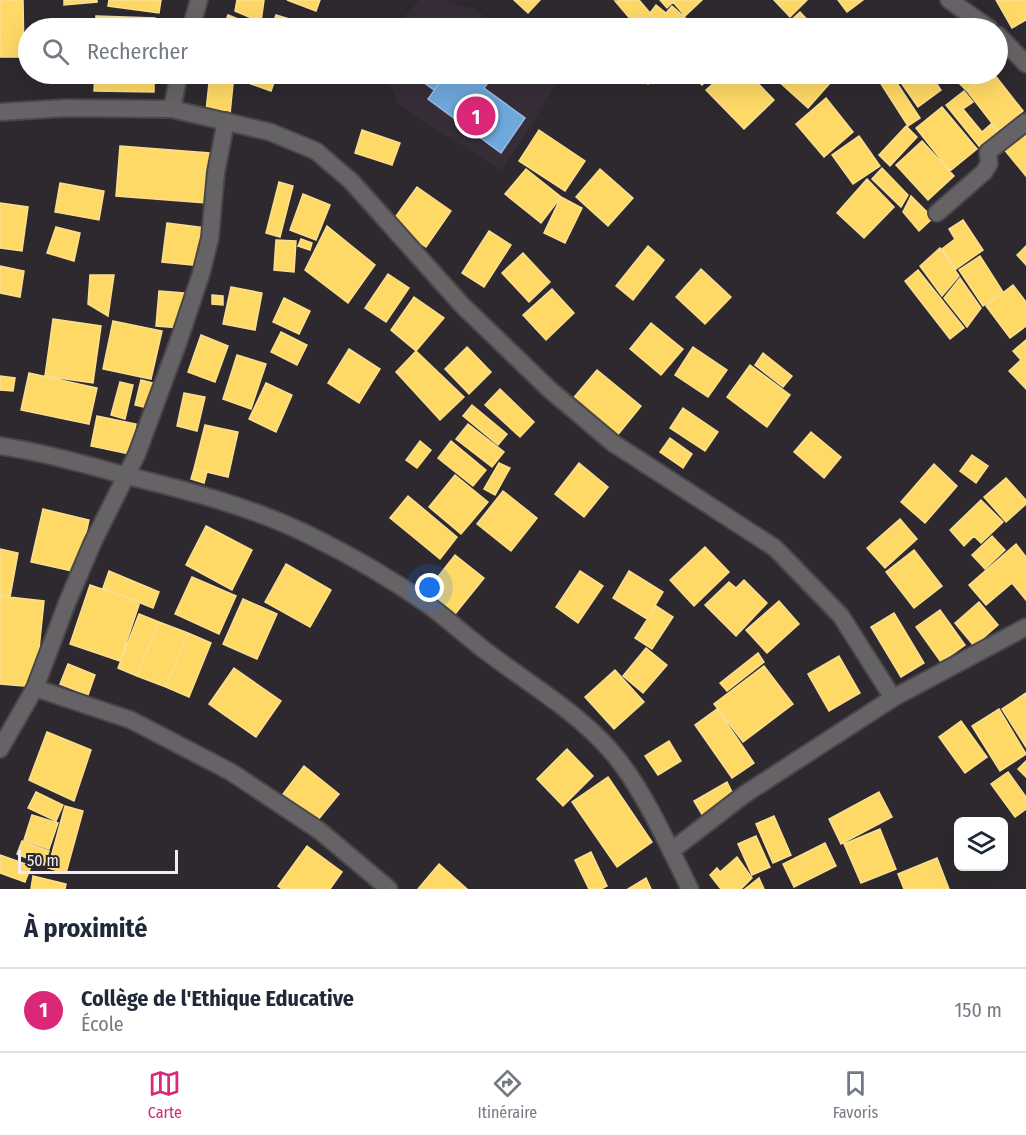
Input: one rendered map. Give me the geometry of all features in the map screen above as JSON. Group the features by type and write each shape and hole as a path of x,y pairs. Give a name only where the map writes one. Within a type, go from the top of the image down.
{"street":[{"path":"194,18 199,0"},
{"path":"949,0 975,18"},
{"path":"1008,45 1026,64"},
{"path":"172,109 177,84"},
{"path":"0,112 66,108 172,109 270,132 316,151 351,181 462,305 549,389 613,443 775,548 841,616 893,698"},
{"path":"0,749 35,688 67,603 89,552 127,476 153,411 201,274 210,238 216,172 226,121"},
{"path":"937,213 984,172 989,164 988,152 1026,122"},
{"path":"0,446 183,489 258,512 369,567 427,604 592,731 613,753 633,782 690,889"},
{"path":"671,851 745,794 893,698 1026,627"},
{"path":"35,688 131,720 231,772 320,831 389,889"}],"shaded area":[{"path":"420,0 444,0 475,9 487,18 403,18"},
{"path":"390,84 556,84 502,171 399,105"}],"building: Logements":[{"path":"0,0 23,0 23,18 18,18 18,57 0,57"},
{"path":"64,0 97,0 97,2 64,5"},
{"path":"109,0 161,0 159,13 108,6"},
{"path":"237,0 264,0 262,18 252,18 235,11"},
{"path":"287,0 320,0 316,11"},
{"path":"514,0 540,0 528,13"},
{"path":"639,0 654,18 629,18 615,1"},
{"path":"660,0 702,0 685,16 673,2 667,8"},
{"path":"774,0 807,0 790,17"},
{"path":"838,0 863,0 847,12"},
{"path":"996,0 1026,0 1026,20 1012,28"},
{"path":"656,5 666,13 672,6 686,18 656,18 650,13"},
{"path":"800,12 806,18 794,18"},
{"path":"96,16 155,18 96,18"},
{"path":"94,84 154,84 154,92 94,91"},
{"path":"209,84 233,84 230,114 206,111"},
{"path":"251,84 274,84 271,91"},
{"path":"713,84 759,84 774,100 744,129 706,90"},
{"path":"782,84 829,84 808,108"},
{"path":"881,84 898,84 920,118 908,126"},
{"path":"902,84 937,84 941,90 918,107"},
{"path":"960,84 976,84 967,91"},
{"path":"976,84 1002,84 1023,111 998,131 967,91"},
{"path":"964,91 973,102 963,109 982,132 991,124 1001,137 983,151 946,105"},
{"path":"826,98 853,132 824,157 796,124"},
{"path":"942,107 977,149 950,171 916,128"},
{"path":"906,126 917,137 890,166 879,155"},
{"path":"1026,127 1026,176 1003,148"},
{"path":"362,130 400,143 392,165 355,153"},
{"path":"539,130 585,161 565,191 519,161"},
{"path":"859,136 880,166 853,184 832,155"},
{"path":"922,141 954,176 928,200 896,165"},
{"path":"120,146 210,153 206,203 116,196"},
{"path":"882,168 908,195 901,207 872,179"},
{"path":"526,169 561,197 541,223 505,194"},
{"path":"600,169 633,198 608,226 576,197"},
{"path":"867,179 894,207 864,238 837,213"},
{"path":"279,182 293,186 280,237 266,233"},
{"path":"60,183 104,191 99,220 55,212"},
{"path":"417,187 451,211 426,247 391,223"},
{"path":"303,194 330,205 316,240 290,230"},
{"path":"911,196 933,218 919,231 903,212"},
{"path":"561,197 582,208 565,243 544,233"},
{"path":"0,203 28,207 22,251 0,248"},
{"path":"963,220 983,250 956,269 942,249 955,239 949,229"},
{"path":"167,223 206,228 202,266 162,262"},
{"path":"327,226 375,265 348,303 305,270"},
{"path":"56,227 80,233 74,261 47,253"},
{"path":"489,231 511,245 484,287 462,273"},
{"path":"301,239 312,243 310,250 298,246"},
{"path":"276,240 296,241 294,272 274,270"},
{"path":"648,246 664,260 633,300 616,286"},
{"path":"1026,246 1026,265 1017,255"},
{"path":"940,248 959,276 942,296 920,266"},
{"path":"523,253 550,282 529,302 502,273"},
{"path":"980,256 1003,292 983,306 959,270"},
{"path":"0,266 24,271 20,297 0,293"},
{"path":"701,269 731,297 705,324 676,297"},
{"path":"918,270 964,328 950,339 905,281"},
{"path":"388,274 409,288 386,322 365,308"},
{"path":"90,275 114,275 108,316 88,304"},
{"path":"960,278 981,308 967,327 944,298"},
{"path":"1013,285 1026,302 1026,326 1010,338 986,306"},
{"path":"231,287 262,293 255,330 223,324"},
{"path":"552,289 574,313 546,340 523,315"},
{"path":"159,291 184,293 181,328 156,326"},
{"path":"212,295 223,296 223,305 212,304"},
{"path":"414,297 444,318 416,351 391,330"},
{"path":"284,298 310,311 299,334 273,322"},
{"path":"53,319 101,326 93,383 45,376"},
{"path":"113,321 162,331 151,379 103,369"},
{"path":"651,323 683,349 661,375 630,349"},
{"path":"281,332 307,345 297,365 271,352"},
{"path":"201,335 228,346 215,382 188,372"},
{"path":"1026,340 1026,389 1009,371 1021,360 1013,351"},
{"path":"467,347 491,372 469,394 445,369"},
{"path":"693,347 727,370 708,397 675,375"},
{"path":"349,349 380,369 359,403 328,383"},
{"path":"416,351 464,397 440,420 396,372"},
{"path":"763,353 792,376 783,387 755,365"},
{"path":"237,355 266,364 251,409 223,399"},
{"path":"750,365 790,395 767,427 727,397"},
{"path":"597,370 641,406 616,437 571,401"},
{"path":"29,373 97,388 89,424 21,410"},
{"path":"0,376 15,378 13,391 0,390"},
{"path":"141,380 153,383 148,408 135,405"},
{"path":"120,382 133,385 125,419 111,415"},
{"path":"266,383 292,395 276,432 249,419"},
{"path":"500,389 534,422 520,437 485,405"},
{"path":"184,393 205,397 197,431 177,426"},
{"path":"472,405 507,434 498,445 463,416"},
{"path":"683,408 718,432 705,451 670,428"},
{"path":"97,416 136,424 130,454 91,446"},
{"path":"468,424 504,452 492,467 456,439"},
{"path":"205,425 238,432 228,477 194,469"},
{"path":"811,432 841,457 824,478 794,452"},
{"path":"670,438 692,454 683,468 660,452"},
{"path":"420,441 431,450 417,468 406,460"},
{"path":"451,441 486,470 473,486 438,458"},
{"path":"972,455 988,466 976,483 960,471"},
{"path":"499,463 510,468 495,495 484,489"},
{"path":"579,463 608,487 584,517 555,494"},
{"path":"934,464 957,486 925,523 901,502"},
{"path":"194,469 207,472 204,483 191,479"},
{"path":"455,475 488,502 461,534 429,507"},
{"path":"1006,478 1026,500 1026,504 1006,522 984,497"},
{"path":"503,491 537,518 511,551 477,524"},
{"path":"408,496 457,537 440,559 390,518"},
{"path":"981,500 1003,522 981,543 974,536 964,546 950,530"},
{"path":"43,509 89,520 77,572 31,562"},
{"path":"900,519 917,539 885,568 867,548"},
{"path":"206,526 252,550 232,590 186,565"},
{"path":"992,536 1005,550 985,569 972,555"},
{"path":"1016,544 1026,557 1026,600 1012,583 986,605 969,585"},
{"path":"705,547 729,572 694,606 670,580"},
{"path":"0,549 18,553 10,597 0,595"},
{"path":"914,550 942,586 914,608 886,572"},
{"path":"455,555 484,578 451,619 423,596"},
{"path":"286,564 331,590 310,627 265,602"},
{"path":"109,571 159,592 153,608 103,588"},
{"path":"580,571 603,586 578,623 556,607"},
{"path":"629,571 663,592 647,619 613,598"},
{"path":"192,577 236,596 219,634 175,614"},
{"path":"744,580 767,603 736,636 705,605 729,582 736,588"},
{"path":"90,585 140,602 120,661 70,644"},
{"path":"0,596 44,601 35,687 0,684"},
{"path":"243,599 277,614 257,659 223,644"},
{"path":"779,601 799,624 767,653 746,630"},
{"path":"979,602 998,625 974,646 955,623"},
{"path":"656,606 673,617 652,649 635,638"},
{"path":"940,610 965,645 941,662 916,627"},
{"path":"894,613 924,663 901,677 871,627"},
{"path":"139,614 159,622 137,676 118,668"},
{"path":"159,622 188,633 166,687 137,676"},
{"path":"188,633 211,643 189,697 166,687"},
{"path":"646,648 667,665 643,693 623,676"},
{"path":"758,653 764,662 727,691 720,683"},
{"path":"839,656 860,693 829,711 808,674"},
{"path":"68,664 95,675 88,695 60,684"},
{"path":"764,666 793,704 743,742 714,704"},
{"path":"234,668 281,701 256,737 209,704"},
{"path":"615,670 644,702 614,729 585,697"},
{"path":"1026,693 1026,747 1002,709"},
{"path":"717,709 754,763 732,778 695,725"},
{"path":"999,709 1026,754 1000,771 972,726"},
{"path":"961,721 987,757 965,773 939,737"},
{"path":"47,732 91,750 74,801 29,780"},
{"path":"669,741 681,761 658,775 645,756"},
{"path":"567,749 593,776 563,806 537,779"},
{"path":"1026,761 1026,777 1018,769"},
{"path":"304,766 339,794 317,821 283,794"},
{"path":"1008,772 1026,797 1026,809 1015,817 991,784"},
{"path":"608,777 652,842 617,867 572,802"},
{"path":"727,782 735,798 703,816 694,801"},
{"path":"36,792 63,805 56,821 28,808"},
{"path":"879,792 892,817 841,844 829,819"},
{"path":"65,806 83,811 66,873 48,868"},
{"path":"32,815 58,823 49,849 24,840"},
{"path":"774,816 791,855 773,863 756,824"},
{"path":"880,829 896,869 861,883 844,844"},
{"path":"756,836 770,867 752,875 738,844"},
{"path":"22,841 49,851 44,865 17,854"},
{"path":"825,843 836,866 794,887 783,864"},
{"path":"307,846 342,872 330,889 282,889 278,886"},
{"path":"591,852 607,886 601,889 589,889 575,860"},
{"path":"0,855 31,866 25,882 0,873"},
{"path":"737,857 752,878 741,889 721,889 710,875 717,868 720,872"},
{"path":"937,858 949,889 904,889 898,874"},
{"path":"439,864 467,889 418,889"},
{"path":"33,876 66,884 65,889 31,889"},
{"path":"646,878 651,889 628,889"},
{"path":"759,878 764,889 745,889"}],"building: Écoles":[{"path":"426,84 438,84 434,90"},
{"path":"439,84 487,84 484,88 525,118 501,153 428,99"}],"place":[{"name":"Collège de l'Ethique Educative","path":"476,116"}]}
